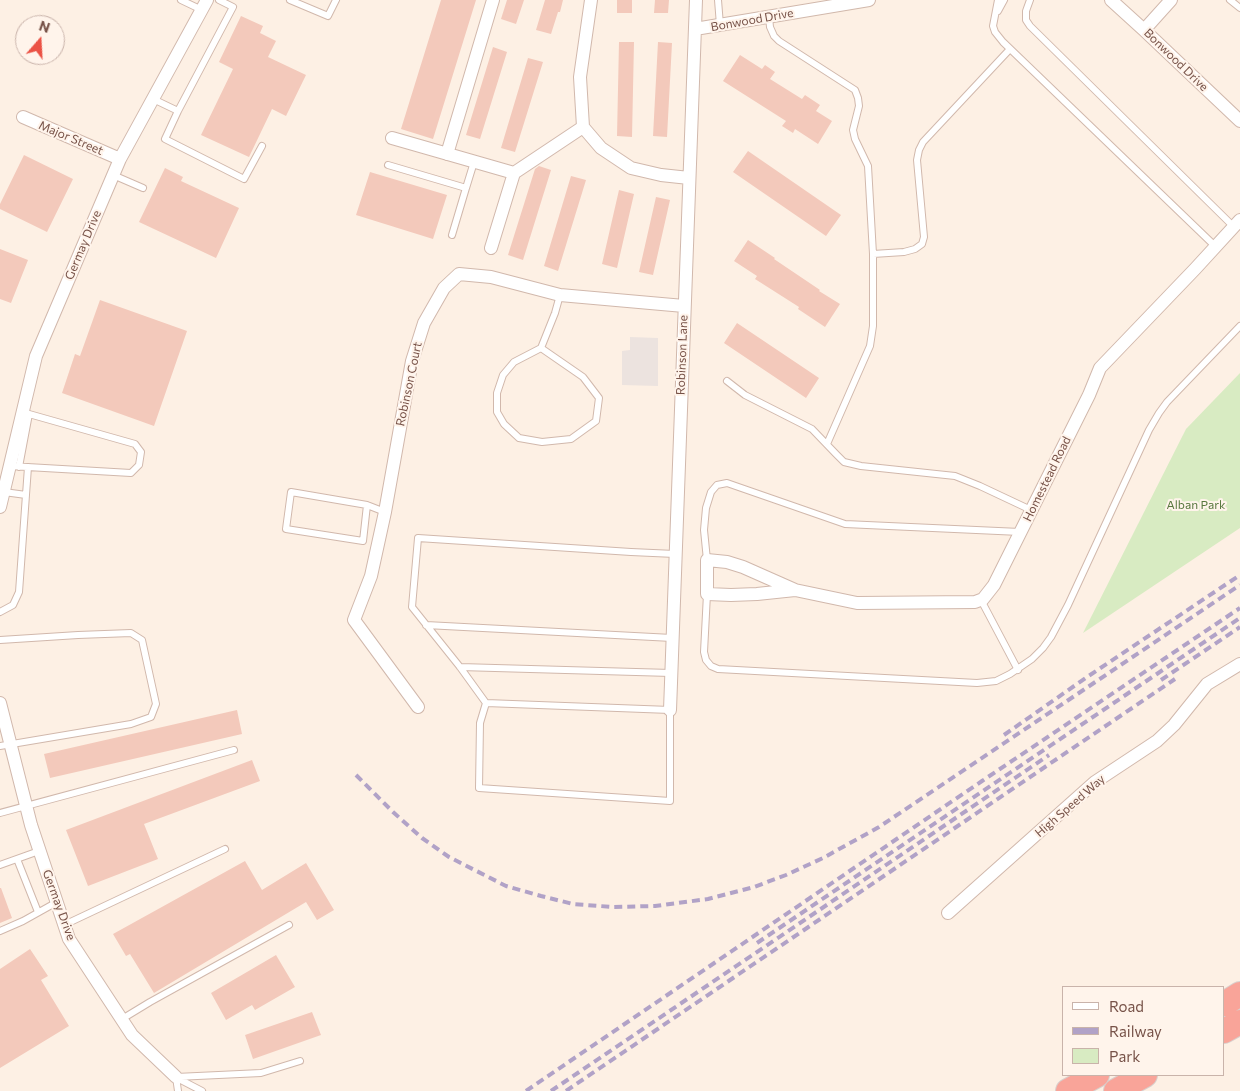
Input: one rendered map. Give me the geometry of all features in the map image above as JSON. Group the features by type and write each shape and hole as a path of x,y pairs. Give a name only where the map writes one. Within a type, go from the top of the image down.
{"highway":[{"path":"1225,1003 1240,994"},
{"path":"1225,1030 1240,1022"},
{"path":"1068,1091 1095,1076"},
{"path":"1116,1091 1144,1076"}],"street":[{"path":"448,154 493,0"},
{"path":"591,0 580,77 583,127 601,148 631,168 661,175 689,178"},
{"name":"Robinson Lane","path":"670,710 696,0"},
{"name":"Bonwood Drive","path":"695,29 869,0"},
{"name":"Bonwood Drive","path":"1111,0 1240,121"},
{"path":"1144,30 1171,0"},
{"name":"Germay Drive","path":"0,507 14,466 36,356 120,160 204,5"},
{"name":"Major Street","path":"22,117 120,160"},
{"path":"491,248 514,173 583,127"},
{"path":"392,138 514,173"},
{"name":"Homestead Road","path":"981,600 983,600 994,585 1089,395 1100,368 1237,223"},
{"name":"Robinson Court","path":"418,707 354,620 371,576 385,512 412,361 424,323 444,288 459,274 491,277 560,295 684,306"},
{"path":"794,590 757,594 707,594 707,560 727,562 743,567 794,590 857,603 975,602 981,600"},
{"name":"High Speed Way","path":"948,913 1095,782 1157,741 1174,725 1207,684 1240,664"},
{"name":"Germay Drive","path":"0,704 5,745 69,939 132,1035 176,1077"}],"lane":[{"path":"181,0 204,5"},
{"path":"219,0 233,7 165,139 244,179 262,146"},
{"path":"290,0 328,16 336,0"},
{"path":"718,0 720,25"},
{"path":"998,0 993,26 995,32 1010,49 1216,247"},
{"path":"994,19 1004,0"},
{"path":"1030,0 1026,11 1026,20 1030,26 1237,223"},
{"path":"1230,0 1240,8"},
{"path":"769,17 770,27 774,36 779,41 855,90 859,106 853,130 854,139 868,166 873,254 873,326 870,346 827,444"},
{"path":"873,254 904,252 916,249 922,244 924,237 917,160 919,150 923,142 1010,49"},
{"path":"153,99 178,111"},
{"path":"452,236 474,162"},
{"path":"388,165 466,188"},
{"path":"114,175 143,188"},
{"path":"541,348 583,377 599,398 596,421 571,439 542,442 519,438 504,424 498,412 497,393 503,375 514,362 541,348 560,295"},
{"path":"707,594 704,652 706,660 711,666 718,669 977,683 996,680 1018,670 1043,648 1051,637 1068,605 1149,430 1159,413 1167,402 1240,326"},
{"path":"727,381 745,395 812,430 844,462 861,466 954,476 1031,510"},
{"path":"14,466 131,473 138,465 141,452 135,444 26,413"},
{"path":"0,612 13,605 19,592 28,467"},
{"path":"707,560 704,530 706,508 711,492 717,485 727,484 845,524 1020,532"},
{"path":"4,492 26,496"},
{"path":"367,506 363,541 286,529 291,492 367,506 385,512"},
{"path":"486,702 412,607 418,538 675,554"},
{"path":"981,600 1018,670"},
{"path":"426,625 672,638"},
{"path":"0,640 132,633 142,640 156,704 151,717 131,724 5,745"},
{"path":"460,667 671,673"},
{"path":"486,702 670,710 670,801 479,788 480,723 486,702"},
{"path":"0,813 234,750"},
{"path":"64,925 225,849"},
{"path":"0,865 40,851"},
{"path":"17,859 38,912"},
{"path":"0,931 23,921 57,902"},
{"path":"122,1019 289,925"},
{"path":"176,1077 261,1073 300,1061"},
{"path":"176,1077 178,1091"},
{"path":"176,1077 202,1091"}],"shaded area":[{"path":"630,337 658,338 658,386 622,385 622,351 630,350"}],"green space":[{"name":"Alban Park","path":"1240,373 1240,528 1083,633 1186,429"}],"building":[{"path":"441,0 476,0 433,139 401,129"},
{"path":"507,0 524,0 516,24 501,19"},
{"path":"545,0 563,0 551,34 536,30"},
{"path":"617,0 632,0 632,13 617,13"},
{"path":"655,0 669,0 668,13 654,13"},
{"path":"241,16 263,26 260,33 276,41 268,57 306,75 286,116 272,109 249,157 201,135 233,69 219,62"},
{"path":"619,42 634,42 632,137 617,136"},
{"path":"658,42 672,43 667,137 653,136"},
{"path":"493,47 507,52 480,139 466,135"},
{"path":"740,55 762,69 765,65 775,72 770,79 802,99 805,95 820,105 816,111 832,121 818,144 795,129 793,133 782,126 786,121 723,81"},
{"path":"528,58 543,62 515,152 501,148"},
{"path":"748,151 841,215 826,236 733,172"},
{"path":"24,155 73,179 47,232 0,209 0,204"},
{"path":"539,166 551,170 523,260 508,255 535,169"},
{"path":"165,168 183,177 181,181 239,208 216,258 139,222"},
{"path":"370,172 447,195 433,239 356,215"},
{"path":"571,176 586,180 558,271 544,266"},
{"path":"619,190 634,194 617,268 602,264"},
{"path":"656,197 670,200 653,275 639,272"},
{"path":"748,240 840,304 825,327 798,309 799,307 755,279 757,276 734,261"},
{"path":"0,249 28,260 11,303 0,299"},
{"path":"100,300 187,331 154,426 62,393 75,354 80,356"},
{"path":"737,323 819,378 806,398 724,343"},
{"path":"237,710 242,734 50,778 44,754"},
{"path":"252,760 260,781 144,824 158,859 88,886 66,830"},
{"path":"245,861 262,890 306,863 334,910 317,920 306,902 154,993 130,954 126,956 113,934"},
{"path":"0,888 12,918 0,923"},
{"path":"30,949 48,976 41,980 69,1026 0,1068 0,969"},
{"path":"276,955 295,987 255,1010 252,1005 226,1020 211,993"},
{"path":"312,1012 321,1035 253,1059 245,1035"}],"railway":[{"path":"1004,735 1240,575"},
{"path":"356,775 422,838 449,857 506,886 573,904 613,907 655,906 708,899 754,887 786,875 823,858 879,827 1240,585"},
{"path":"526,1091 1240,608"},
{"path":"757,943 1240,618"},
{"path":"1161,680 1240,627"},
{"path":"566,1091 1175,679"},
{"path":"551,1091 1049,755"}]}
